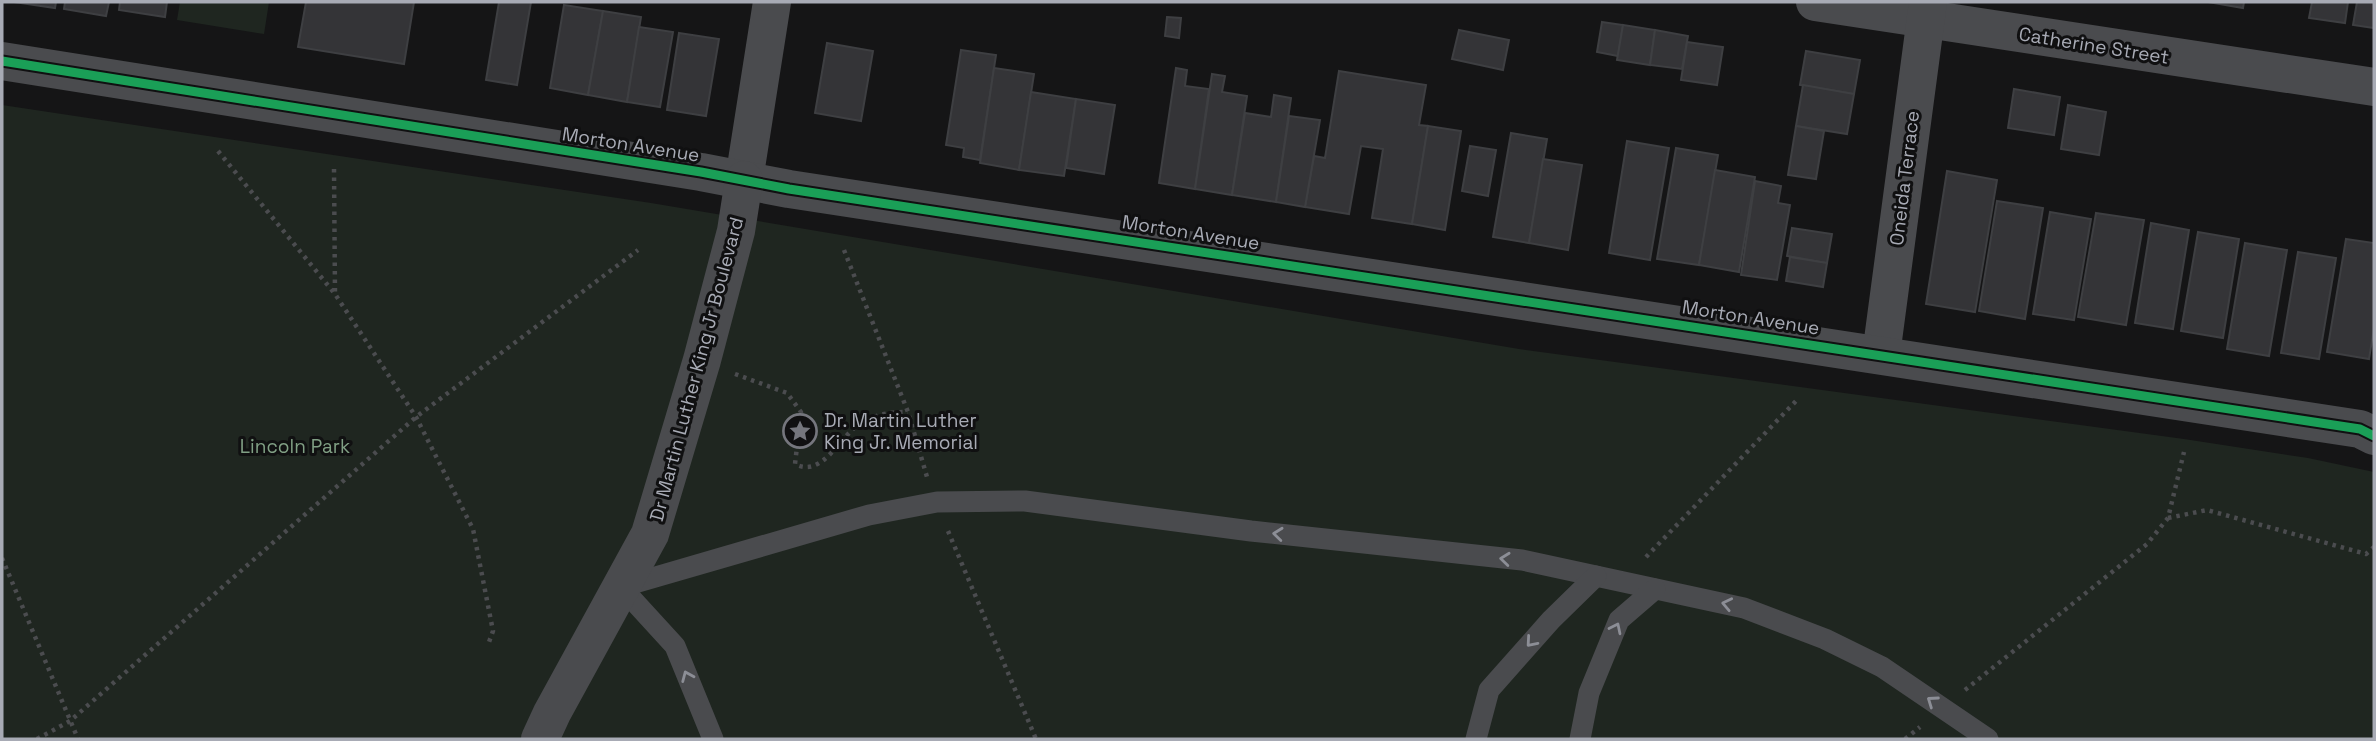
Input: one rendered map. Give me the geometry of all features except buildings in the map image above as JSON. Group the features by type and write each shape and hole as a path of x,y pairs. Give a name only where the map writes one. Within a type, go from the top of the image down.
{"street":[{"name":"Dr Martin Luther King Jr Boulevard","path":"540,739 650,534 702,360 736,231 772,2"},
{"name":"Catherine Street","path":"1815,2 1926,11 2374,87"},
{"name":"Oneida Terrace","path":"1881,355 1926,11"},
{"name":"Morton Avenue","path":"2,61 789,189 2360,429 2374,436"}],"lane":[{"path":"713,739 674,646 621,587 869,515 937,502 1025,501 1251,531 1522,561 1744,608 1825,639 1882,667 1988,739"},
{"path":"1476,739 1489,690 1551,620 1596,576"},
{"path":"1580,739 1589,693 1619,620 1655,589"}],"path":[{"path":"218,151 335,294 416,417 473,529 493,631 489,642"},
{"path":"334,169 335,294"},
{"path":"37,739 70,721 416,417 638,250"},
{"path":"702,360 763,386 787,393 801,412 795,464 802,468 816,465 828,456 857,425 882,413 908,412"},
{"path":"1622,582 1796,401"},
{"path":"1905,739 2147,544 2168,517 2184,452"},
{"path":"2168,517 2207,510 2366,554 2374,547"},
{"path":"2,558 78,739"}],"green space":[{"path":"180,2 269,2 264,34 177,20"},
{"name":"Lincoln Park","path":"2,105 651,203 1519,349 2184,439 2308,458 2374,472 2374,739 2,739"}],"cycle path":[{"path":"2,61 701,172 789,189 2360,429 2374,436"}],"place":[{"name":"Dr. Martin Luther King Jr. Memorial","path":"800,431"}]}
